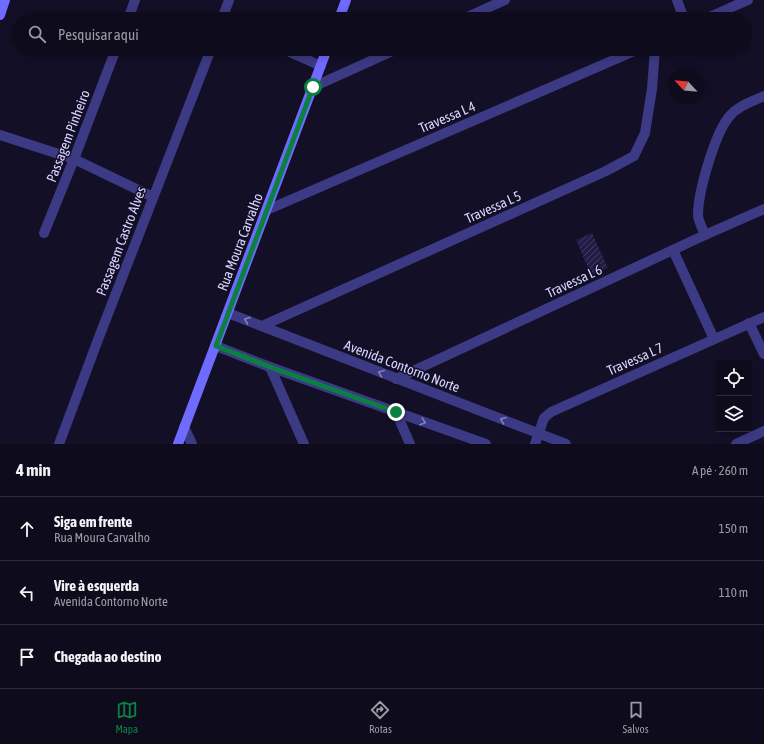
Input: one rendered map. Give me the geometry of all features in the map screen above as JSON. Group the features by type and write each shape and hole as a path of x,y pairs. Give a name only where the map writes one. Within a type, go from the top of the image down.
{"street":[{"path":"0,15 5,0"},
{"path":"131,12 135,0"},
{"path":"225,12 229,0"},
{"path":"342,12 346,0"},
{"path":"478,12 505,0"},
{"path":"676,0 681,12"},
{"path":"721,12 748,0"},
{"name":"Passagem Pinheiro","path":"44,233 113,56"},
{"name":"Passagem Castro Alves","path":"59,444 208,56"},
{"path":"299,56 321,66"},
{"name":"Rua Moura Carvalho","path":"178,444 325,56"},
{"path":"313,87 382,56"},
{"name":"Travessa L 4","path":"267,210 623,56"},
{"name":"Travessa L 5","path":"262,326 606,171 634,156 645,133 652,89 654,56"},
{"path":"705,235 698,217 700,192 718,136 728,118 740,106 764,96"},
{"path":"0,134 74,159 153,197"},
{"name":"Travessa L 6","path":"396,379 764,209"},
{"path":"673,250 714,339"},
{"name":"Avenida Contorno Norte","path":"228,313 566,444"},
{"name":"Travessa L 7","path":"535,444 544,418 551,412 764,317"},
{"path":"749,323 764,354"},
{"path":"216,346 270,367 486,444"},
{"path":"270,367 304,444"},
{"path":"396,412 410,444"},
{"path":"184,427 192,444"},
{"path":"736,444 764,432"}],"building":[{"path":"592,233 608,268 591,275 576,240"}],"route":[{"path":"313,87 216,346 396,412"}]}
